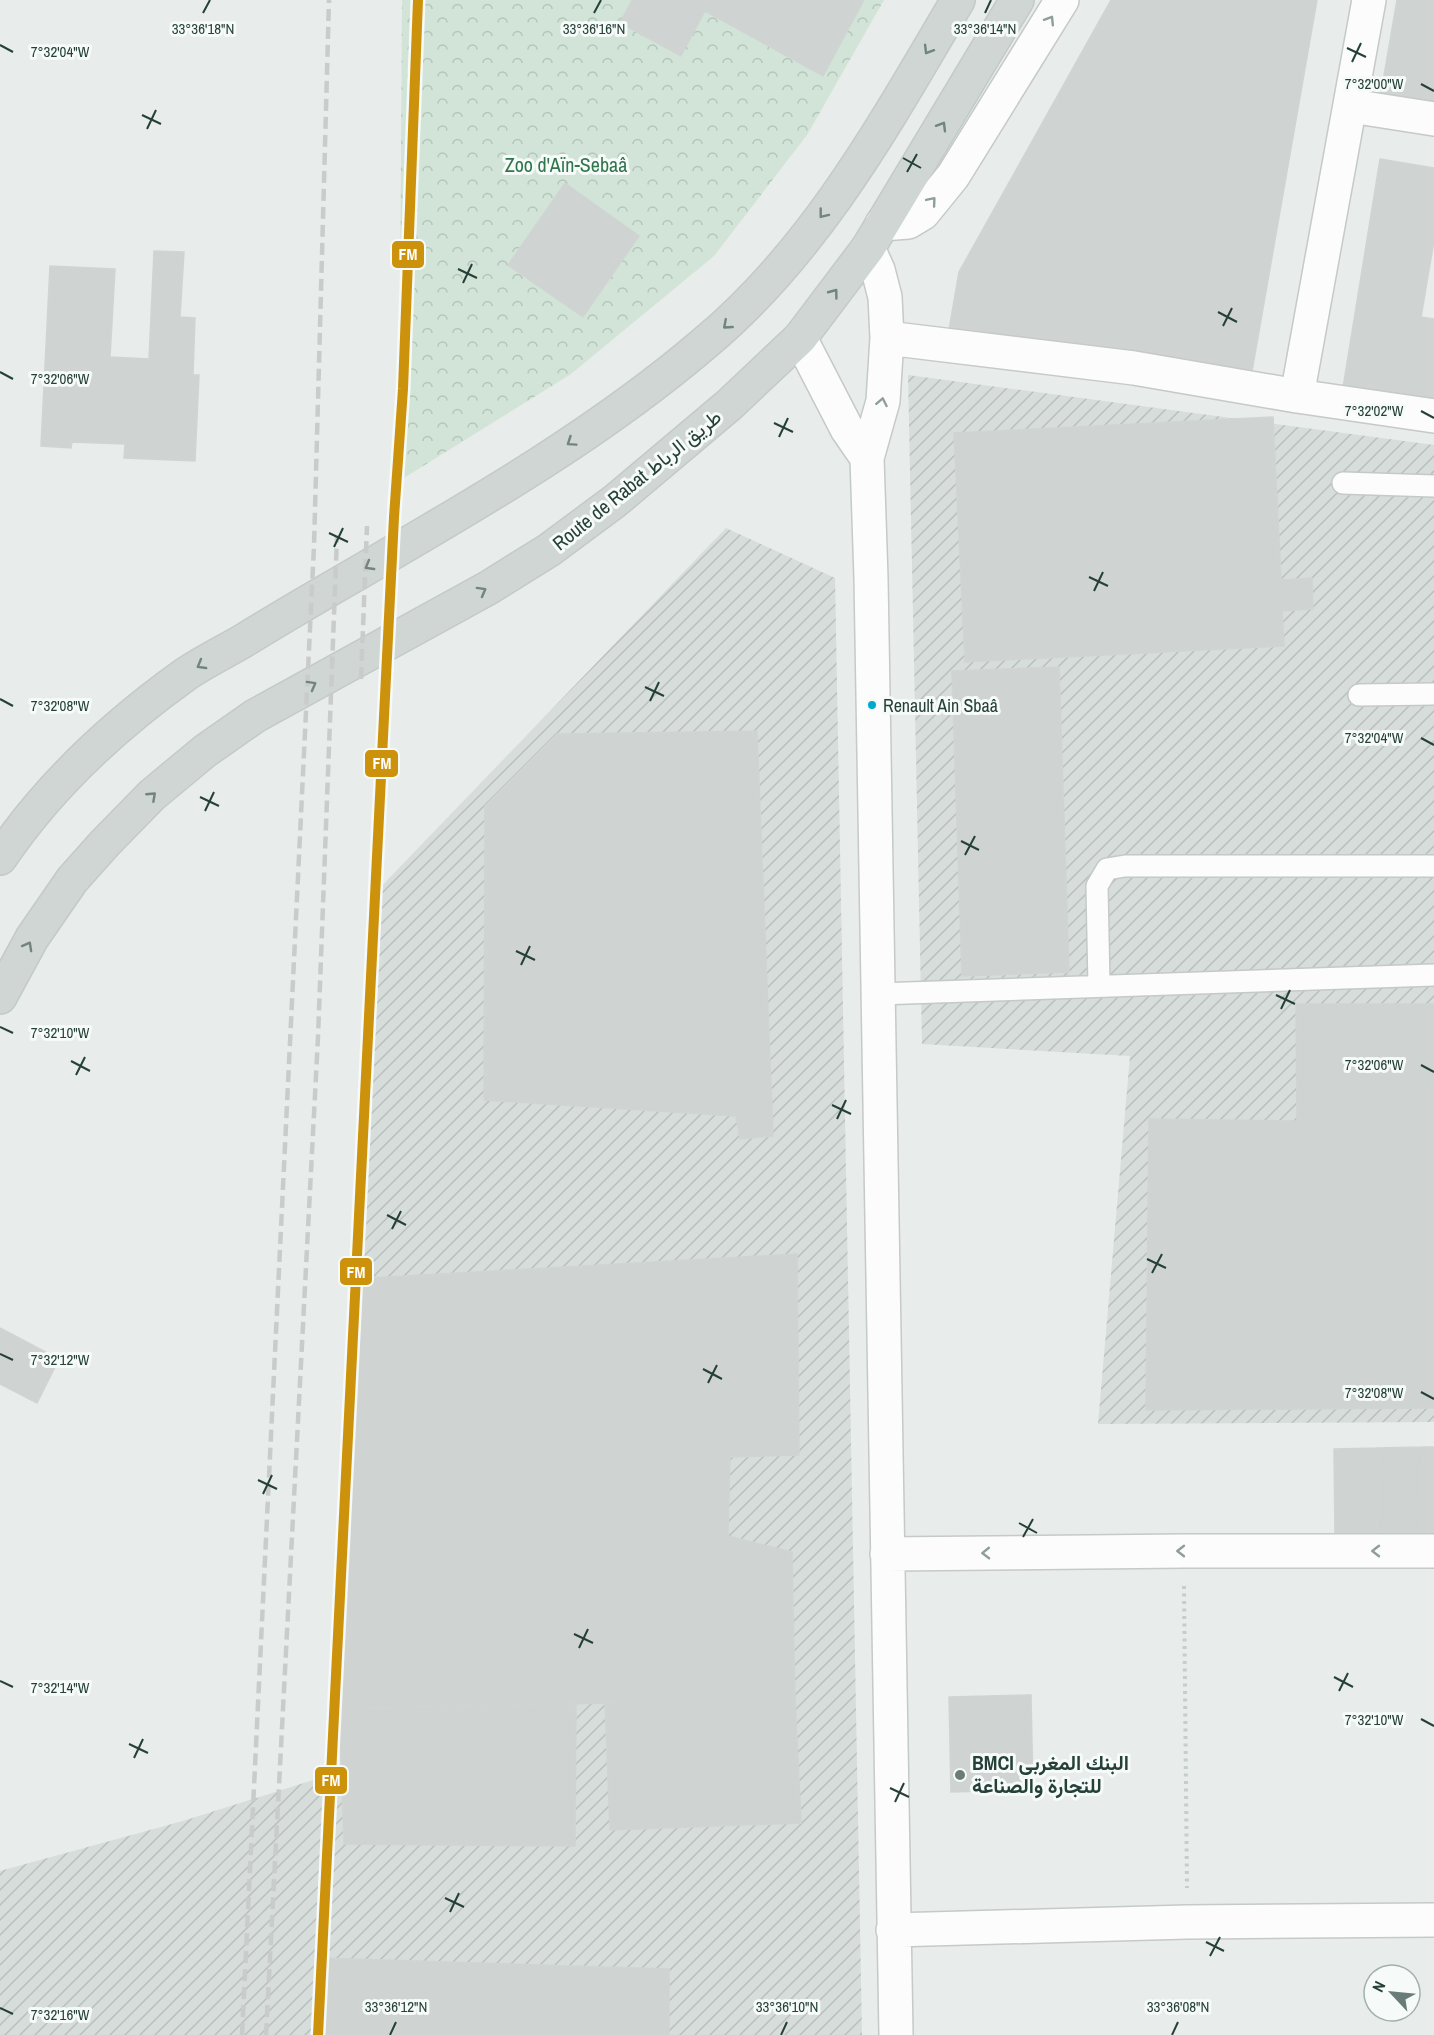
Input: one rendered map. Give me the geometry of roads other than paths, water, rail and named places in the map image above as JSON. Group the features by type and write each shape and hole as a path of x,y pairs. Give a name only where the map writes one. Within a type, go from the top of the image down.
{"main road":[{"path":"0,858 46,799 97,748 188,673 453,516 570,442 638,396 704,345 737,316 769,284 834,200 890,114 958,0"},
{"name":"Route de Rabat طريق الرباط","path":"0,997 32,939 72,880 152,795 205,751 255,716 488,588 549,550 615,501 712,420 800,338 875,236 1017,0"}],"street":[{"path":"896,2035 867,458 882,401 887,338 885,297 878,270 875,236 923,213 953,176 1062,0"},
{"path":"1297,396 1369,0"},
{"path":"1351,106 1434,119"},
{"path":"800,338 847,429 867,458"},
{"path":"887,338 1134,368 1297,396 1434,416"},
{"path":"887,1554 1434,1551"},
{"path":"893,1930 1187,1922 1434,1920"}],"lane":[{"path":"1342,483 1434,486"},
{"path":"1359,695 1434,694"},
{"path":"1099,986 1097,886 1107,869 1125,866 1434,866"},
{"path":"878,994 1434,975"}],"railway":[{"path":"242,2035 314,546 329,0"},
{"path":"361,679 367,526"},
{"path":"266,2035 318,1037 337,536"}],"place":[{"name":"Renault Ain Sbaâ","path":"872,705"},
{"name":"BMCI البنك المغربي للتجارة والصناعة","path":"960,1775"}],"park label":[{"name":"Zoo d'Aïn-Sebaâ","path":"566,165"}]}
